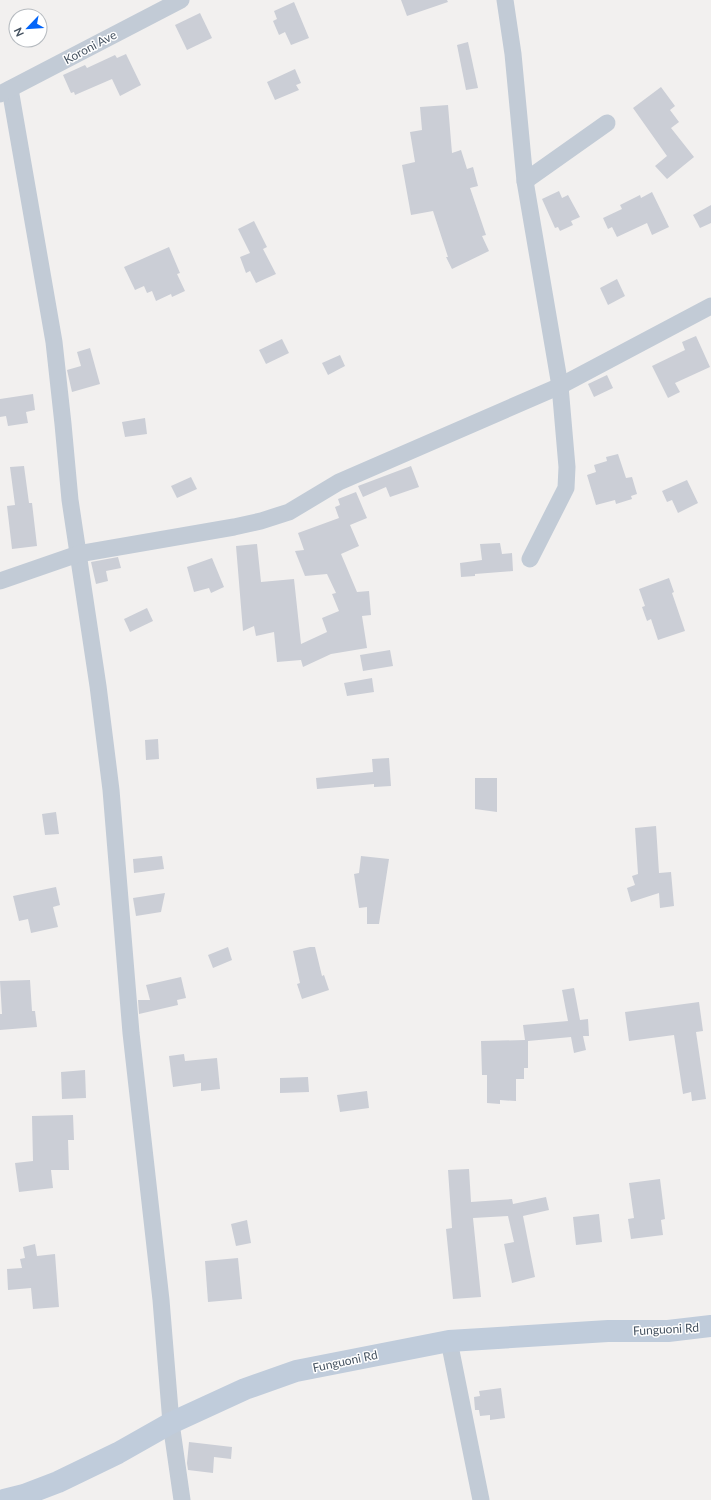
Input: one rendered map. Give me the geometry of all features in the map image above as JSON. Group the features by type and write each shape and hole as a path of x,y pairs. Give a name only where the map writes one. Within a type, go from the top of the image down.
{"street":[{"name":"Koroni Ave","path":"5,92 181,0"},
{"path":"505,0 513,54 525,181 560,386 567,467 566,488 530,559"},
{"path":"5,92 54,342 64,424 70,500 98,686 111,790 131,1034 161,1300 171,1423 182,1500"},
{"path":"525,181 607,123"},
{"path":"0,581 78,554 234,527 289,512 339,482 560,386 711,306"},
{"name":"Funguoni Rd","path":"4,1500 24,1495 64,1479 118,1453 171,1423 245,1390 296,1371 449,1341 608,1331 668,1331 711,1326"},
{"path":"449,1341 481,1500"}],"building":[{"path":"401,0 447,0 448,2 407,16"},
{"path":"294,2 309,38 291,45 285,32 279,35 273,21 277,19 274,11"},
{"path":"200,13 212,38 187,50 175,25"},
{"path":"468,42 478,88 466,90 457,45"},
{"path":"126,54 141,85 120,96 112,79 75,95 74,92 71,93 63,75 85,65 87,68 115,55 117,58"},
{"path":"295,69 301,83 296,85 299,90 275,100 267,82"},
{"path":"661,87 675,106 670,110 679,122 671,128 694,157 667,179 655,166 667,156 633,108"},
{"path":"448,105 452,153 461,150 467,169 473,167 478,186 470,188 486,235 482,236 489,251 452,269 446,257 448,257 433,211 411,215 402,165 415,162 410,132 422,130 420,107"},
{"path":"559,191 562,198 568,195 580,217 571,221 573,225 560,231 558,227 555,228 542,199"},
{"path":"652,192 669,227 652,235 647,223 617,237 612,227 608,229 603,218 622,209 620,205 640,195 641,198"},
{"path":"711,205 711,223 700,228 693,215"},
{"path":"254,221 267,247 263,249 276,274 256,283 250,271 246,273 240,257 250,253 238,229"},
{"path":"169,247 180,273 177,274 185,291 172,297 171,294 156,301 152,291 147,293 144,286 135,290 124,267"},
{"path":"617,279 625,296 608,305 600,288"},
{"path":"696,336 710,367 675,383 680,392 668,398 652,366 685,350 682,342"},
{"path":"282,339 289,353 266,364 259,350"},
{"path":"90,348 100,384 72,392 67,370 81,366 77,352"},
{"path":"340,355 345,366 328,375 322,363"},
{"path":"607,375 613,388 594,397 588,384"},
{"path":"33,394 35,410 26,412 28,423 8,426 6,416 0,417 0,399"},
{"path":"145,418 147,434 125,437 122,422"},
{"path":"618,454 626,478 632,477 637,494 631,496 632,499 616,504 615,500 596,505 587,475 596,472 594,465 607,461 606,457"},
{"path":"24,466 29,503 32,503 37,546 12,549 7,506 15,505 10,467"},
{"path":"411,466 419,487 390,497 386,487 363,497 358,486"},
{"path":"191,477 197,489 177,498 171,486"},
{"path":"687,480 698,503 678,513 672,500 667,502 662,491"},
{"path":"356,492 367,518 350,525 359,546 341,554 357,592 369,591 371,615 362,616 367,648 331,654 303,667 301,660 277,662 274,632 256,636 254,626 243,631 236,546 257,544 261,582 294,579 301,644 327,632 322,618 339,611 332,594 336,593 327,574 305,576 295,551 304,550 298,533 339,518 335,507 340,505 338,499"},
{"path":"500,543 502,554 512,553 513,571 475,574 475,576 461,577 460,563 482,560 480,544"},
{"path":"118,557 121,568 106,571 108,581 96,584 91,562"},
{"path":"212,558 224,587 211,593 209,588 194,592 187,567"},
{"path":"669,578 674,592 672,593 685,631 658,640 651,619 647,621 642,607 645,606 639,589"},
{"path":"147,608 153,621 130,632 124,619"},
{"path":"390,650 393,666 363,671 360,655"},
{"path":"372,678 374,692 347,696 344,683"},
{"path":"158,739 159,759 146,760 145,740"},
{"path":"389,758 391,786 374,787 374,784 317,789 316,778 373,772 372,759"},
{"path":"475,778 497,778 497,812 475,809"},
{"path":"56,812 59,834 45,835 42,814"},
{"path":"656,826 659,873 671,872 674,906 660,908 659,893 631,902 627,888 635,885 632,876 638,874 635,828"},
{"path":"162,856 164,869 134,873 133,859"},
{"path":"361,856 389,859 379,924 367,924 367,907 359,908 354,874 359,873"},
{"path":"56,887 60,905 53,907 58,927 31,933 28,919 19,921 13,896"},
{"path":"165,893 161,912 136,916 133,898"},
{"path":"228,947 232,960 213,968 208,955"},
{"path":"315,947 322,976 324,975 329,990 302,999 297,984 300,983 293,951"},
{"path":"181,977 186,998 177,1000 178,1005 139,1014 138,1000 150,1000 146,985"},
{"path":"30,980 32,1011 35,1011 37,1027 0,1030 0,1014 2,1014 0,981"},
{"path":"574,988 580,1020 588,1019 589,1036 583,1036 586,1050 574,1053 571,1037 528,1041 528,1068 524,1068 524,1079 516,1079 516,1101 500,1100 500,1104 487,1103 487,1075 482,1075 481,1041 525,1040 523,1025 568,1021 562,990"},
{"path":"699,1002 703,1031 696,1032 706,1099 692,1101 691,1092 683,1094 674,1035 629,1041 625,1012"},
{"path":"184,1054 185,1061 217,1058 220,1089 201,1091 201,1083 173,1087 169,1056"},
{"path":"85,1070 86,1098 62,1099 61,1072"},
{"path":"308,1077 309,1092 280,1093 280,1078"},
{"path":"367,1091 369,1108 340,1112 337,1095"},
{"path":"73,1115 74,1140 68,1140 69,1170 51,1170 53,1188 19,1192 15,1163 33,1161 32,1116"},
{"path":"469,1169 471,1202 512,1199 513,1204 546,1197 549,1210 523,1216 535,1277 512,1283 504,1244 514,1242 508,1216 473,1218 481,1297 453,1299 446,1229 452,1228 448,1170"},
{"path":"660,1179 665,1219 661,1220 663,1235 631,1239 628,1219 634,1218 629,1183"},
{"path":"599,1214 602,1242 576,1245 573,1217"},
{"path":"247,1220 251,1243 236,1246 231,1224"},
{"path":"35,1244 37,1256 55,1254 59,1307 33,1309 31,1288 8,1290 7,1269 22,1268 20,1259 25,1258 23,1247"},
{"path":"238,1258 242,1299 208,1302 205,1261"},
{"path":"501,1388 505,1418 490,1420 490,1415 480,1416 479,1410 475,1410 474,1397 480,1396 479,1391"},
{"path":"189,1442 232,1447 231,1459 214,1457 213,1473 188,1470 187,1463"}]}
